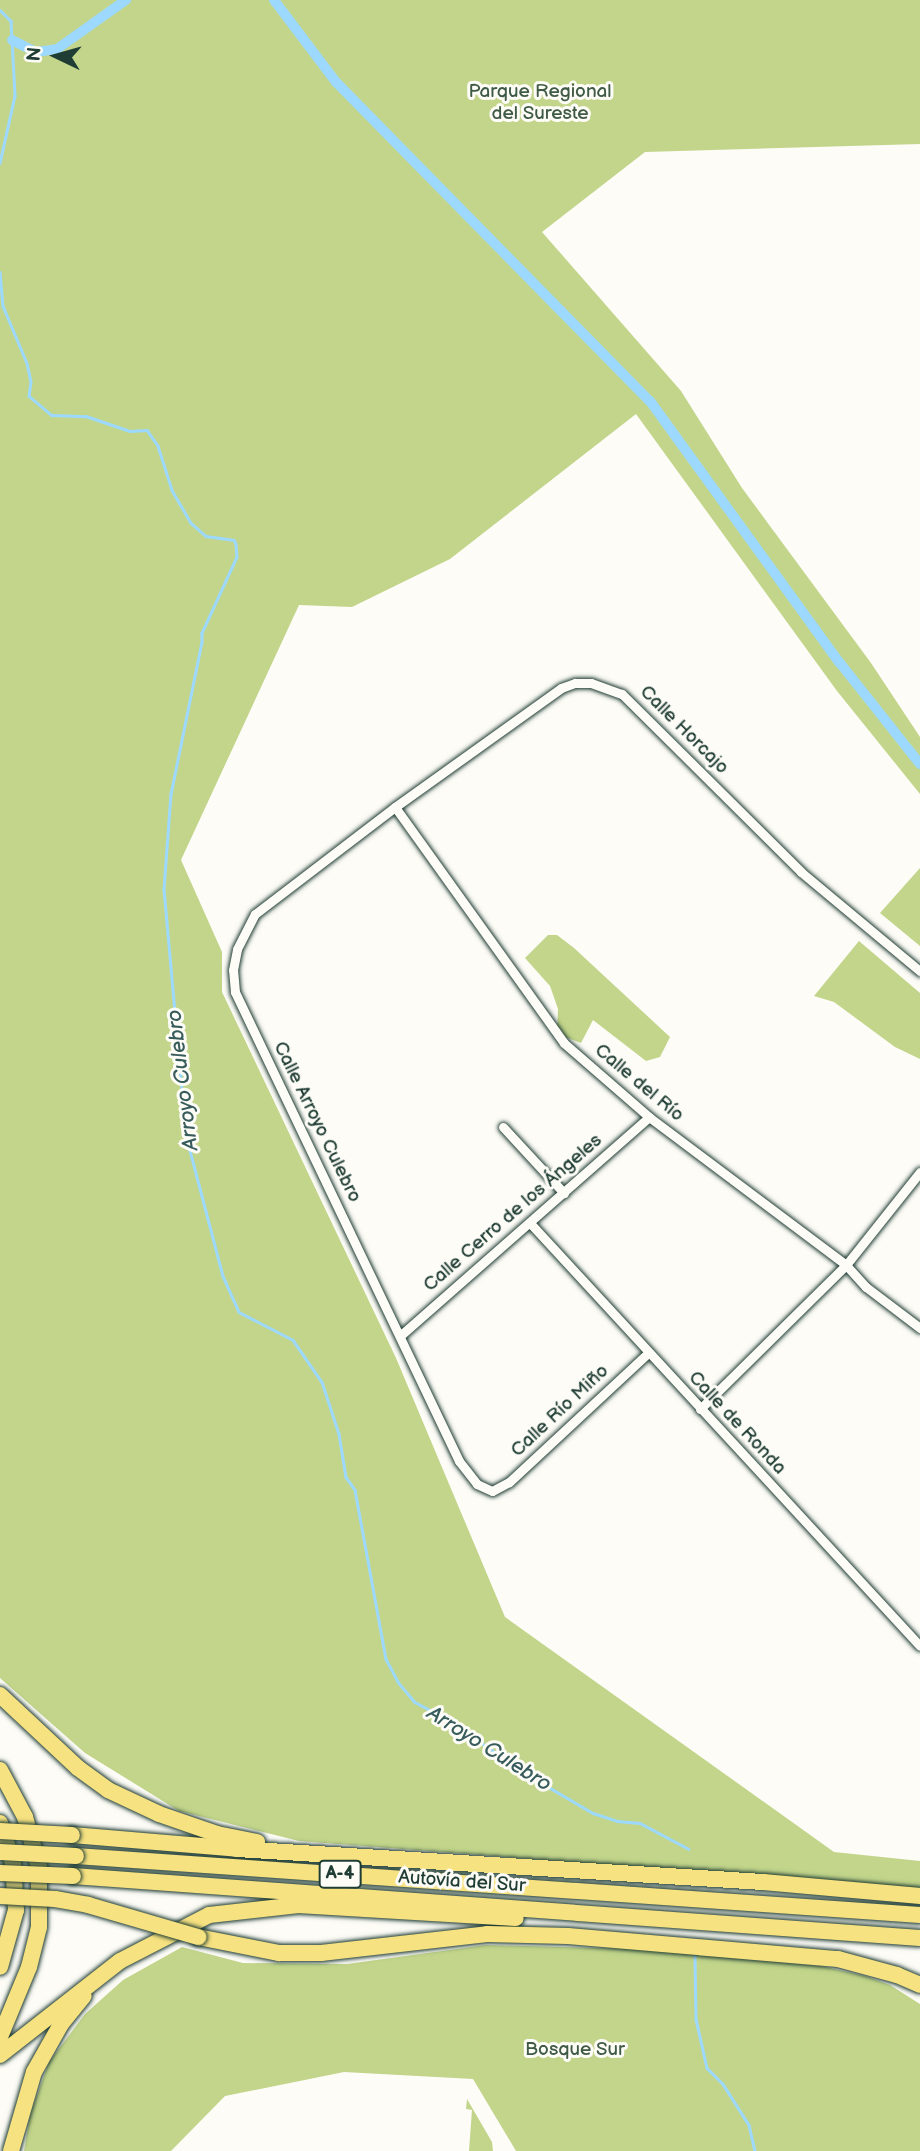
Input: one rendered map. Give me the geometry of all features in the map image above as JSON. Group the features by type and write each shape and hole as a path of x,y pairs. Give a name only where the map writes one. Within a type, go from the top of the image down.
{"highway":[{"path":"0,1695 78,1768 108,1790 159,1814 217,1834 304,1853"},
{"path":"0,1770 26,1817 39,1867 39,1927 4,2046"},
{"path":"0,1823 13,1863 16,1910 0,1967"},
{"path":"0,1831 920,1896"},
{"name":"Autovía del Sur","path":"0,1852 920,1915"},
{"name":"Autovía del Sur","path":"0,1872 920,1938"},
{"path":"735,1881 869,1903 920,1907"},
{"path":"0,1896 55,1899 88,1905 249,1950 321,1953 487,1934 568,1936 838,1959 897,1975 920,1986"},
{"path":"4,2046 120,1961 209,1915 252,1908 298,1905 701,1930 737,1924"},
{"path":"11,2151 34,2072 61,2024 99,1978"}],"street":[{"name":"Calle Horcajo","path":"395,807 561,688 575,683 608,686 622,694 660,728 801,872 920,971"},
{"name":"Calle del Río","path":"395,807 564,1044 649,1117 846,1265 866,1287 920,1328"},
{"name":"Calle Arroyo Culebro","path":"395,807 255,914 237,949 233,970 235,992 460,1461 477,1484 492,1491"},
{"name":"Calle Cerro de los Ángeles","path":"401,1335 649,1117"},
{"path":"503,1127 564,1193"},
{"path":"699,1409 846,1265 920,1172"},
{"name":"Calle de Ronda","path":"530,1223 920,1646"},
{"name":"Calle Río Miño","path":"492,1491 509,1482 648,1353"}],"green space":[{"name":"Parque Regional del Sureste","path":"0,0 920,0 920,144 645,152 542,232 681,391 742,488 871,663 920,737 920,794 837,691 636,414 450,559 352,607 299,605 181,860 222,952 222,992 396,1358 505,1617 834,1852 920,1861 920,1889 299,1841 179,1811 85,1753 0,1678"},
{"path":"920,868 920,946 880,913"},
{"path":"548,935 557,935 574,948 670,1037 660,1057 646,1061 593,1020 581,1043 557,1034 558,1009 550,986 525,958"},
{"path":"859,941 920,993 920,1059 895,1047 834,1002 814,996"},
{"name":"Bosque Sur","path":"486,1945 635,1949 821,1966 890,1985 920,2004 920,2151 516,2151 473,2079 344,2072 225,2096 171,2151 24,2151 30,2115 49,2062 85,2014 123,1980 182,1947 243,1963 347,1964"},
{"path":"467,2099 492,2142 493,2151 469,2151 472,2110 466,2109"}],"waterway":[{"path":"12,40 36,52 57,49 126,0"},
{"path":"274,0 336,82 650,401 840,663 920,764"},
{"name":"Arroyo Culebro","path":"0,10 11,21 15,96 0,163"},
{"name":"Arroyo Culebro","path":"0,272 3,306 27,363 31,382 29,396 52,415 86,416 130,431 147,430 158,446 172,490 191,523 206,536 234,540 236,544 237,557 202,633 171,794 164,889 186,1135 223,1276 239,1312 293,1340 322,1382 339,1434 346,1477 355,1490 386,1659 398,1682 415,1702 452,1722 523,1772 593,1813 617,1821 640,1823 689,1849"},
{"name":"Arroyo Culebro","path":"695,1956 696,2019 707,2068 723,2084 749,2125 755,2151"}]}
